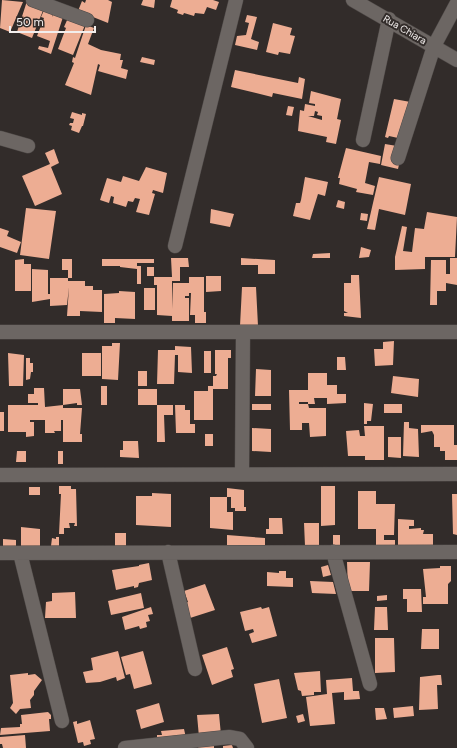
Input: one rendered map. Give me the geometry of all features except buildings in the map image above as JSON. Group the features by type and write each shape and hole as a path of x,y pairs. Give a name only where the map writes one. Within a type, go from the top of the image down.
{"street":[{"path":"33,0 87,20"},
{"path":"175,246 236,0"},
{"name":"Rua Chiara","path":"353,0 389,19 457,60"},
{"path":"398,158 434,46 457,3"},
{"path":"363,140 389,19"},
{"path":"0,138 28,146"},
{"path":"0,332 457,332"},
{"path":"242,474 243,332"},
{"path":"0,475 457,474"},
{"path":"168,552 196,669"},
{"path":"333,552 370,684"},
{"path":"0,553 457,552"},
{"path":"20,553 62,721"},
{"path":"125,748 229,737 240,739 246,748"}]}
